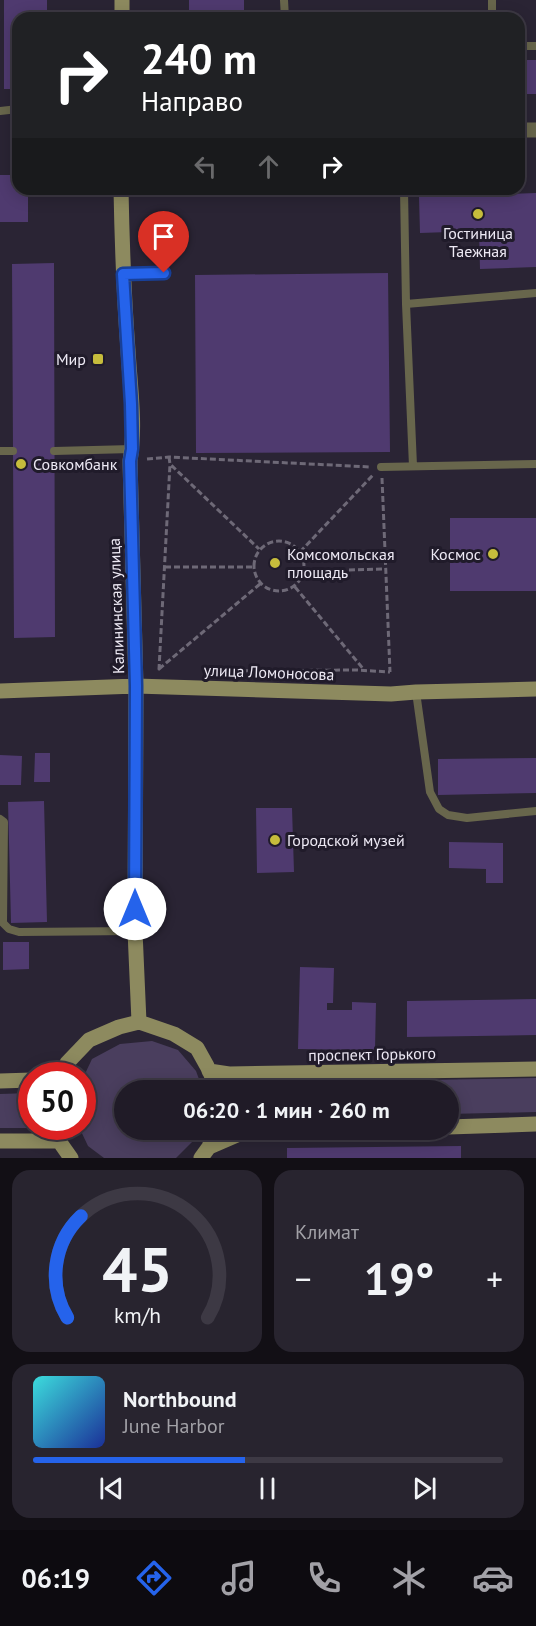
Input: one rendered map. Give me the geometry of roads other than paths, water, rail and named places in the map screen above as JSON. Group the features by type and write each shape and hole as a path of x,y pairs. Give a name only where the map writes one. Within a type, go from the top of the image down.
{"main road":[{"name":"Калининская улица","path":"121,195 123,274 131,404 136,686 135,931 139,1022"},
{"name":"улица Ломоносова","path":"0,691 136,686 391,694 536,689"},
{"path":"68,1062 89,1040 119,1027 139,1022 174,1034 197,1048 213,1080"},
{"name":"проспект Горького","path":"209,1071 229,1074 536,1069"},
{"path":"0,1081 18,1080"},
{"path":"459,1126 536,1125"},
{"path":"0,1141 18,1139"},
{"path":"61,1140 71,1158"},
{"path":"205,1152 228,1140"}],"lane":[{"path":"404,195 413,466"},
{"path":"123,274 164,273"},
{"path":"406,304 536,292"},
{"path":"0,451 13,451"},
{"path":"54,451 131,455"},
{"path":"381,467 536,464"},
{"path":"416,692 430,792 439,809 458,818 536,811"},
{"path":"0,819 4,822 3,923 9,929 19,932 135,931"}],"place":[{"name":"Гостиница Таежная","path":"478,214"},
{"name":"Мир","path":"98,359"},
{"name":"Совкомбанк","path":"21,464"},
{"name":"Космос","path":"493,554"},
{"name":"Комсомольская площадь","path":"275,563"},
{"name":"Городской музей","path":"275,840"}]}
